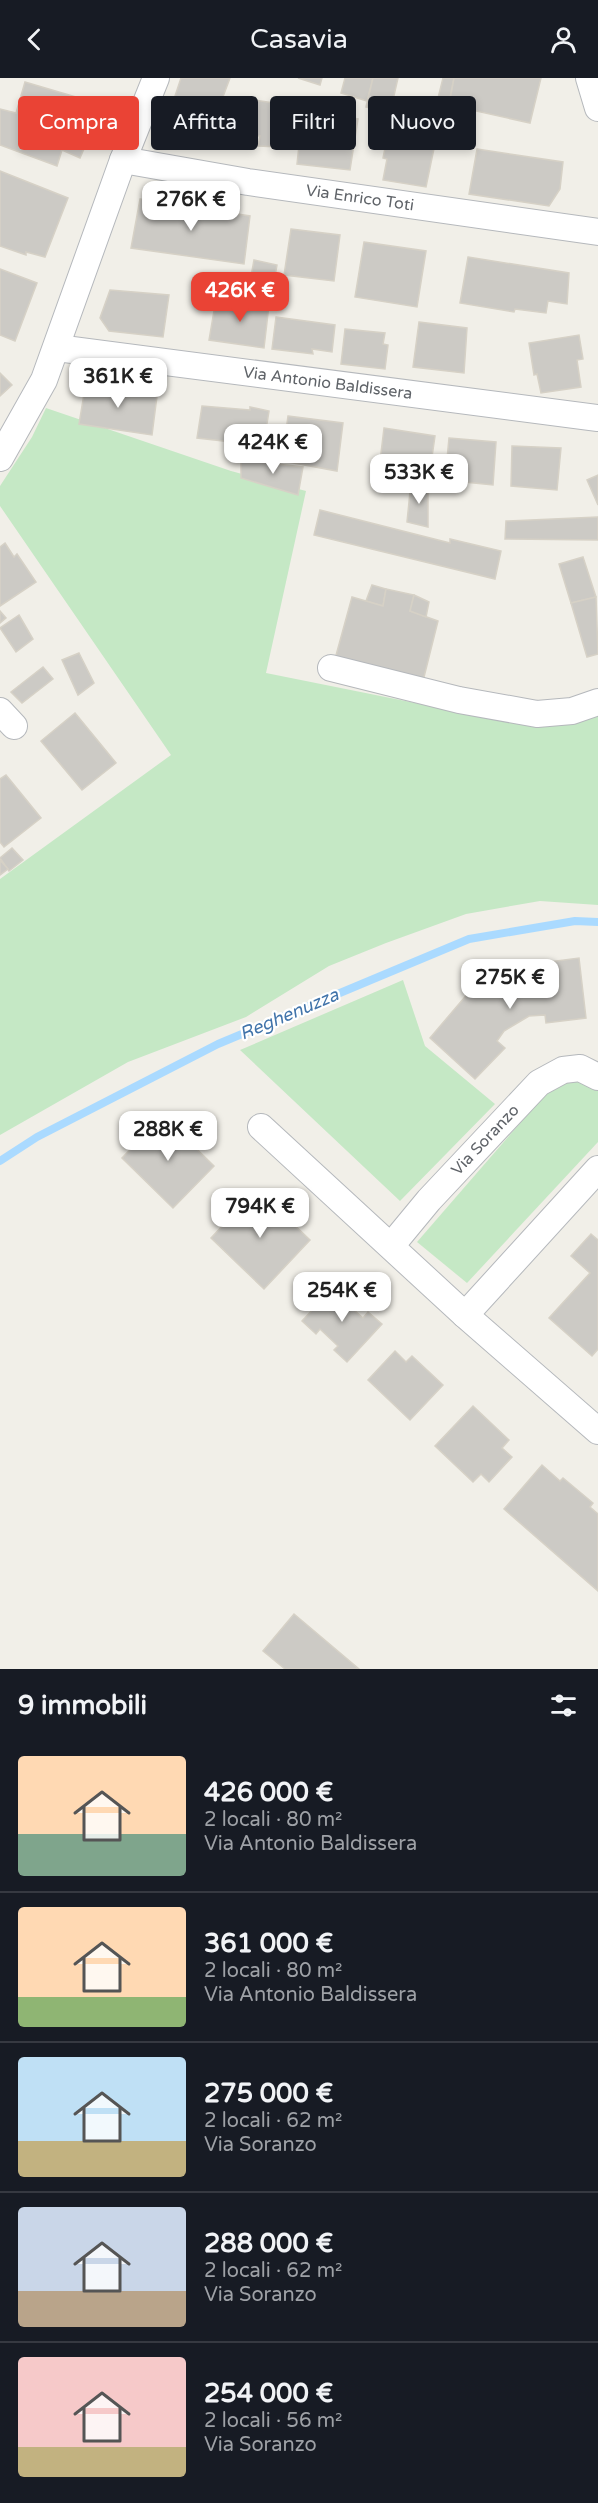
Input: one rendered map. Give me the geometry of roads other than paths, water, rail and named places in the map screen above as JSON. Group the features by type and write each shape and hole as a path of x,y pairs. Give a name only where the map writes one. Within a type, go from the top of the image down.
{"street":[{"path":"0,458 44,380 123,160 156,78"},
{"path":"588,78 598,108"},
{"name":"Via Enrico Toti","path":"123,160 272,185 598,232"},
{"name":"Via Antonio Baldissera","path":"57,348 598,418"},
{"path":"331,668 459,699 537,714 572,711 598,702"},
{"name":"Via Soranzo","path":"391,1246 429,1200 539,1083 563,1070 580,1068 598,1077"},
{"path":"261,1127 465,1315 598,1431"},
{"path":"465,1315 598,1169"}],"waterway":[{"name":"Reghenuzza","path":"0,1161 37,1137 218,1044 469,939 575,921 598,922"}]}
